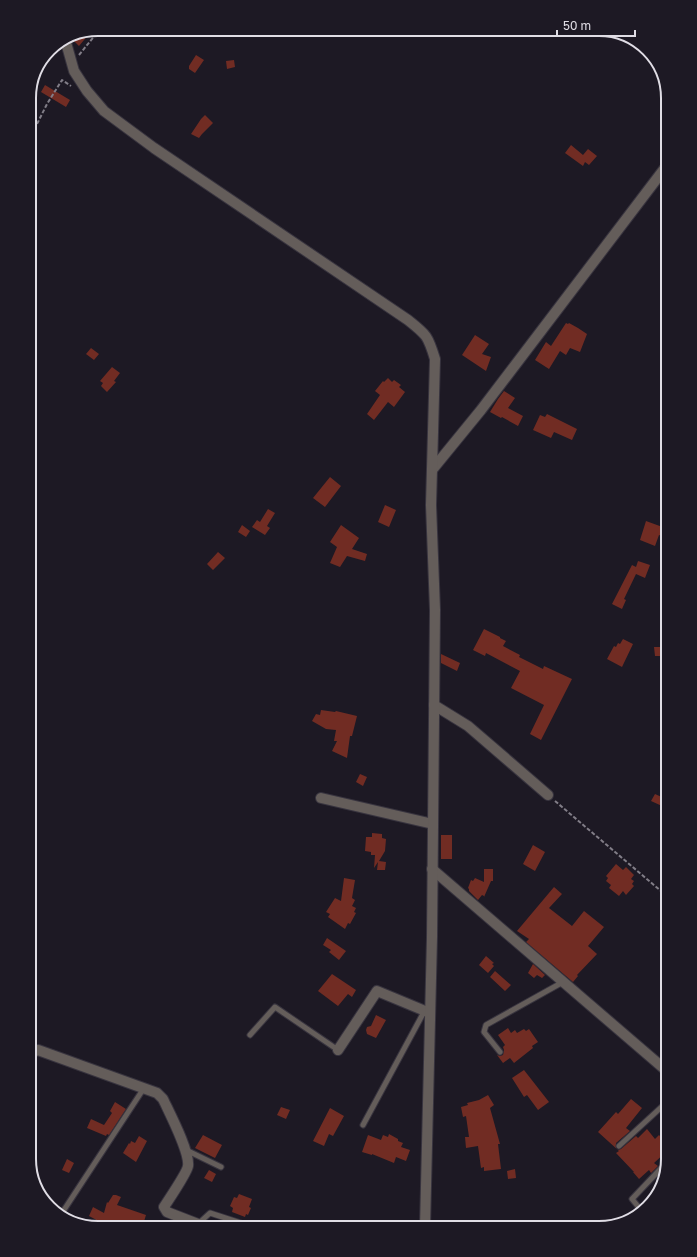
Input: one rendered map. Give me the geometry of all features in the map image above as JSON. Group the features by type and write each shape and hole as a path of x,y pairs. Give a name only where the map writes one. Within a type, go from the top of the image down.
{"street":[{"path":"66,45 74,71 86,91 104,111 154,148 408,320 426,335 430,341 435,359 431,505 435,610 433,824 427,1011 425,1221"},
{"path":"432,470 482,410 661,173"},
{"path":"434,705 468,726 548,795"},
{"path":"322,798 433,824"},
{"path":"432,869 661,1066"},
{"path":"338,1050 377,991 427,1011"},
{"path":"36,1051 38,1050 144,1088 157,1093 163,1099 186,1150 188,1159 188,1168 164,1207 167,1212 187,1221"}],"lane":[{"path":"500,1052 484,1032 486,1025 563,982"},
{"path":"250,1035 274,1007 338,1050"},
{"path":"363,1125 427,1011"},
{"path":"64,1211 144,1088"},
{"path":"619,1146 661,1107"},
{"path":"186,1150 221,1167"},
{"path":"638,1207 632,1199 660,1170"},
{"path":"203,1221 210,1214 234,1221"}],"path":[{"path":"72,64 94,36"},
{"path":"36,127 62,80 74,87"},
{"path":"548,795 661,891"}],"building":[{"path":"87,37 79,46 74,41"},
{"path":"196,55 204,60 195,73 189,69 189,66"},
{"path":"234,60 235,67 227,69 226,61"},
{"path":"45,85 70,100 66,107 41,92"},
{"path":"205,115 213,123 199,138 191,134"},
{"path":"571,145 583,155 588,149 597,156 589,165 585,162 583,166 565,153"},
{"path":"566,323 569,323 587,334 580,352 570,348 566,355 560,351 549,369 535,360 546,342 551,346"},
{"path":"475,335 489,344 482,354 491,357 486,371 462,355"},
{"path":"91,348 99,354 94,360 86,354"},
{"path":"112,367 120,373 114,381 116,382 107,392 101,386 103,383 100,381"},
{"path":"388,378 392,382 394,380 401,385 399,387 405,392 394,407 388,402 374,420 367,414 380,395 375,391 383,381 384,382"},
{"path":"504,391 515,398 508,408 523,416 518,426 490,412"},
{"path":"547,414 577,429 572,440 554,432 551,438 533,430 540,415 545,417"},
{"path":"330,477 341,486 325,507 313,498"},
{"path":"385,505 396,510 389,527 378,522"},
{"path":"268,509 275,513 267,526 270,528 265,535 252,527 257,520 260,522"},
{"path":"646,521 661,526 661,536 659,535 655,546 640,540"},
{"path":"242,525 250,531 246,537 238,532"},
{"path":"341,525 359,538 352,549 367,554 365,561 347,556 340,567 330,563 337,547 330,542"},
{"path":"218,552 225,558 213,570 207,564"},
{"path":"638,561 650,565 645,578 636,574 624,599 626,600 622,609 612,604 632,565 636,567"},
{"path":"484,629 506,641 503,646 520,655 519,657 543,669 544,666 572,679 541,740 530,734 544,705 511,688 520,671 486,653 485,656 473,650"},
{"path":"623,639 633,644 622,667 607,659 614,646 616,647 618,643 620,644"},
{"path":"654,647 661,647 661,656 655,656"},
{"path":"441,654 460,663 457,671 441,663"},
{"path":"321,710 336,711 357,716 352,736 350,736 347,758 332,751 337,741 334,741 336,730 326,729 312,721 316,714 320,715"},
{"path":"360,774 367,777 363,786 356,782"},
{"path":"655,794 661,797 661,806 651,801"},
{"path":"372,833 382,834 382,838 386,839 385,851 379,861 386,862 385,870 377,870 378,862 374,868 375,855 371,855 371,852 365,851 366,837 372,837"},
{"path":"441,835 452,835 452,859 441,859"},
{"path":"533,845 545,852 535,871 523,864"},
{"path":"616,864 623,870 626,867 634,875 631,879 634,881 632,884 634,886 626,895 623,891 619,896 609,888 611,885 606,881 608,878 606,876"},
{"path":"484,869 493,869 493,881 491,881 484,897 482,895 478,900 468,888 471,880 473,881 475,878 484,882"},
{"path":"344,878 355,880 352,898 355,900 352,906 356,908 354,912 356,913 350,924 348,923 345,929 328,917 330,914 326,912 335,898 341,901"},
{"path":"554,887 562,894 549,908 572,926 584,911 604,927 588,946 597,954 577,975 578,976 573,982 526,942 529,939 517,931"},
{"path":"327,938 346,951 339,960 329,952 331,950 323,945"},
{"path":"486,956 494,963 492,964 494,966 488,973 479,965"},
{"path":"533,964 545,975 542,978 537,975 534,978 528,973"},
{"path":"495,971 511,985 505,991 490,977"},
{"path":"332,974 356,990 352,997 348,994 338,1006 318,991"},
{"path":"376,1015 386,1020 376,1038 367,1034 366,1030 367,1027 371,1026"},
{"path":"508,1028 511,1033 515,1030 517,1033 524,1029 526,1031 529,1029 538,1042 532,1046 533,1048 514,1063 510,1058 503,1063 497,1055 503,1055 503,1047 505,1045 498,1035"},
{"path":"524,1070 549,1102 538,1110 527,1095 524,1097 512,1078"},
{"path":"488,1095 494,1105 490,1108 500,1144 498,1144 501,1169 484,1171 484,1167 481,1168 478,1146 466,1148 465,1137 469,1137 466,1116 463,1117 461,1107 468,1105 467,1103 479,1100"},
{"path":"631,1099 642,1108 626,1128 630,1131 616,1143 616,1148 618,1150 636,1136 638,1138 647,1129 655,1139 659,1135 661,1137 661,1157 654,1163 658,1166 651,1173 649,1170 639,1179 616,1153 619,1151 598,1132 616,1112 618,1114"},
{"path":"115,1102 126,1109 109,1135 107,1134 106,1136 87,1128 91,1119 104,1125 112,1113 110,1111"},
{"path":"281,1107 290,1110 286,1119 277,1115"},
{"path":"330,1108 344,1116 333,1136 329,1134 324,1146 313,1141"},
{"path":"389,1134 403,1143 401,1147 410,1150 406,1161 396,1157 394,1163 372,1154 362,1152 368,1135 381,1140 383,1135 388,1137"},
{"path":"203,1135 222,1145 215,1158 195,1148"},
{"path":"139,1136 147,1141 136,1162 123,1153 129,1143 130,1144 131,1141 135,1143"},
{"path":"67,1159 74,1163 69,1173 62,1170"},
{"path":"515,1169 516,1178 508,1179 507,1171"},
{"path":"209,1170 216,1174 212,1182 204,1178"},
{"path":"239,1194 252,1199 249,1207 251,1208 248,1215 246,1214 245,1217 232,1212 233,1208 230,1206 234,1197 237,1198"},
{"path":"113,1195 121,1197 117,1205 146,1215 144,1221 98,1221 89,1216 93,1207 104,1213 107,1202 108,1203"}]}
